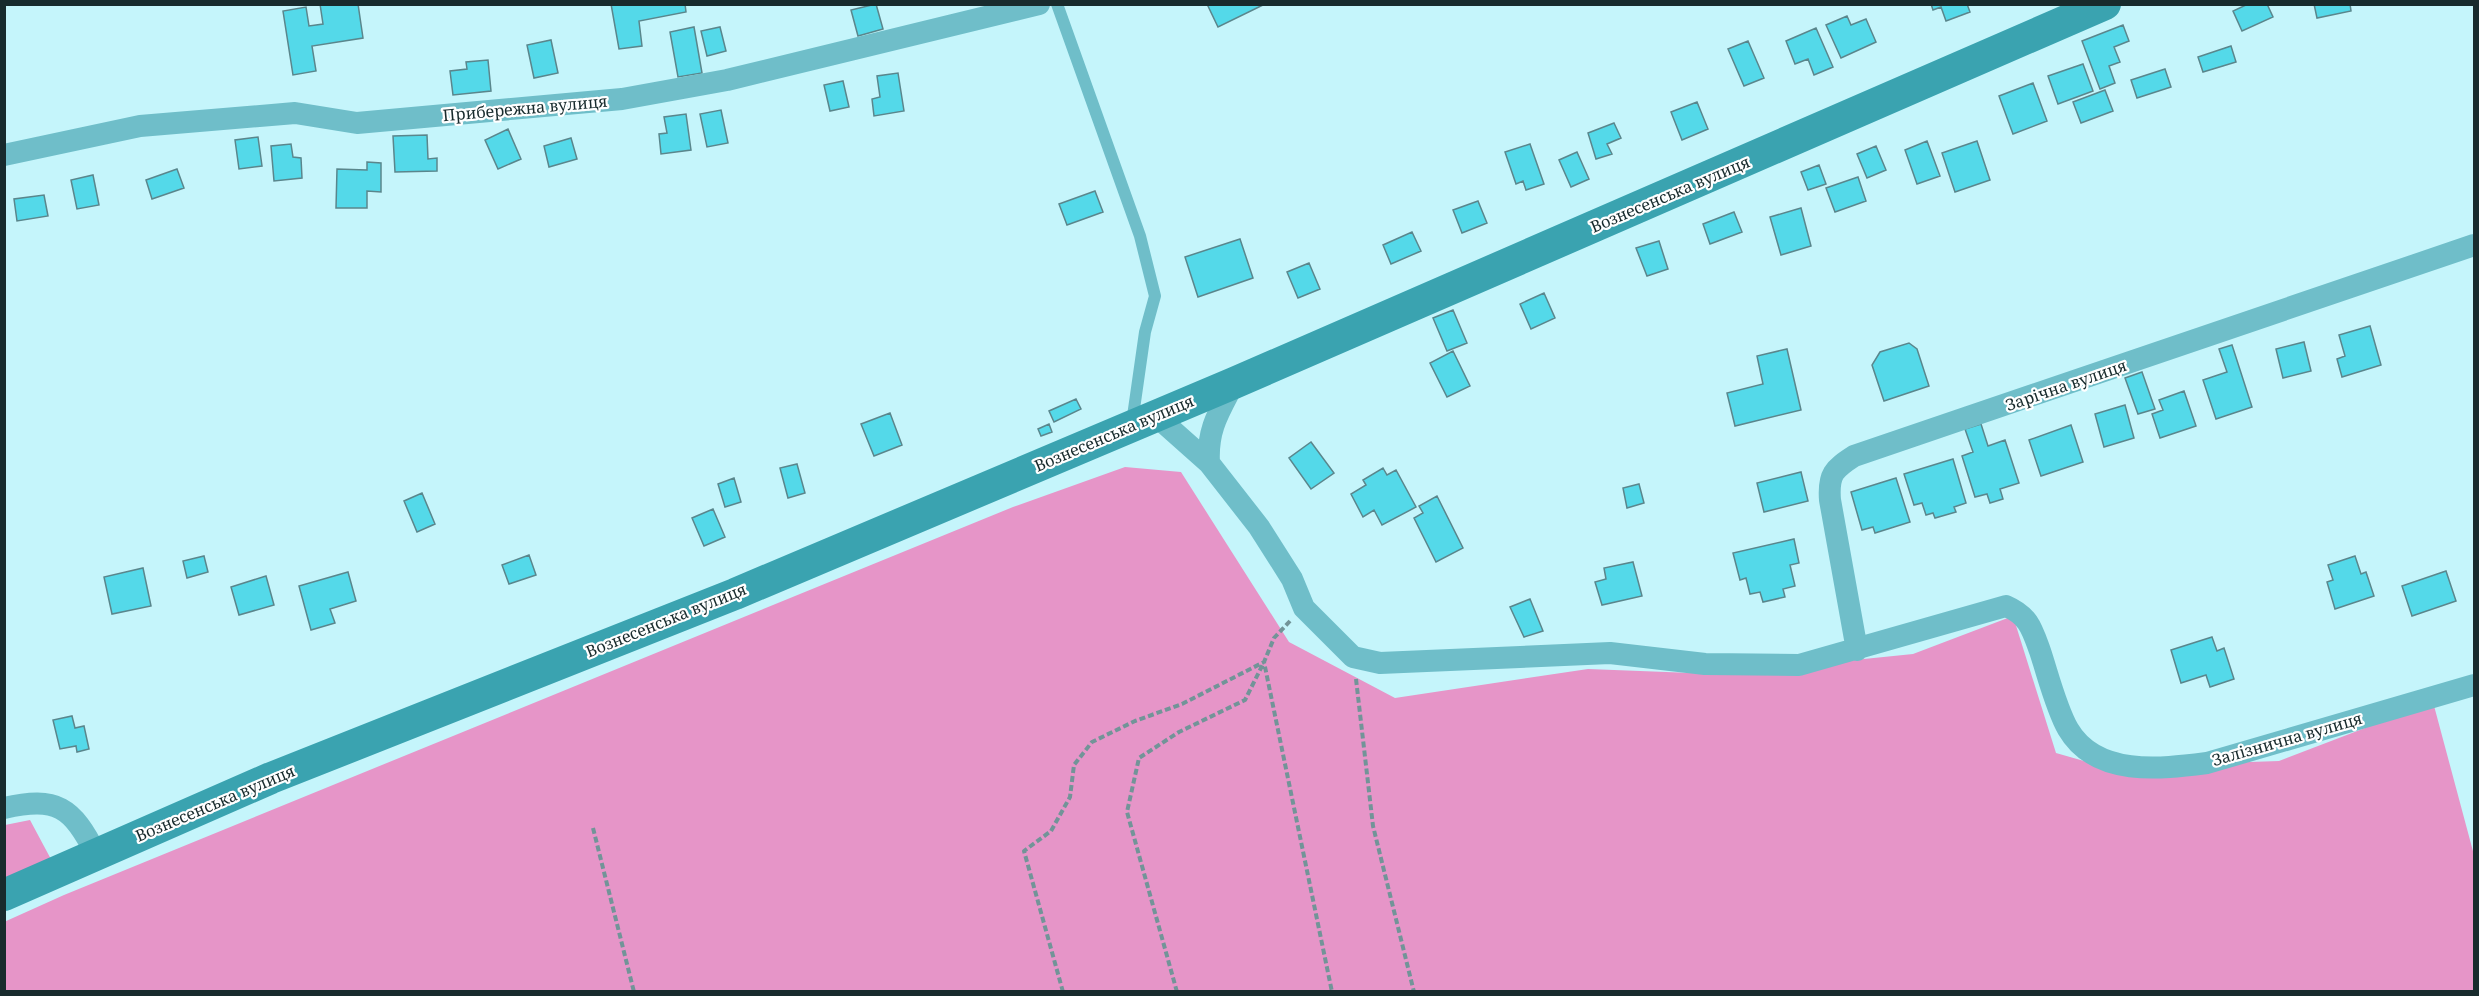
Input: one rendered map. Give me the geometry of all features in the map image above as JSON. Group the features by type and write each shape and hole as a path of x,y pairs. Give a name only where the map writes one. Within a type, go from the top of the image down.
{"main road":[{"name":"Вознесенська вулиця","path":"4,895 271,778 735,594 1234,383 2105,4"}],"street":[{"name":"Прибережна вулиця","path":"4,155 140,126 295,113 357,123 622,99 727,80 1039,4"},
{"name":"Зарічна вулиця","path":"1857,650 1829,484 1835,469 1854,456 2475,245"},
{"name":"Вознесенська вулиця","path":"1209,462 1208,443 1214,422 1234,383"},
{"path":"1144,420 1209,462 1259,527 1292,579 1304,608 1353,657 1380,663 1610,654 1705,664 1799,665 1857,650"},
{"name":"Залізнична вулиця","path":"1857,650 2006,606 2021,613 2032,629 2067,727 2078,743 2098,757 2126,766 2162,769 2206,763 2475,685"},
{"path":"4,808 32,802 64,809 78,822 96,854"}],"lane":[{"path":"1057,4 1140,236 1155,296 1145,332 1144,420"}],"path":[{"path":"1177,992 1127,812 1139,758 1179,732 1245,700 1274,638 1304,608"},
{"path":"1353,657 1373,826 1414,992"},
{"path":"1063,992 1024,850 1051,831 1070,797 1074,765 1092,742 1135,721 1182,704 1264,662"},
{"path":"1264,662 1332,992"},
{"path":"593,828 634,992"}],"shaded area":[{"path":"1125,467 1181,472 1289,642 1395,698 1588,669 1718,674 1913,654 2013,616 2056,753 2105,767 2279,761 2433,702 2474,855 2474,991 5,992 4,922 64,895 1013,507"},
{"path":"30,820 53,863 5,879 5,825"}],"building":[{"path":"320,4 358,4 363,38 312,46 316,71 293,75 283,11 306,7 309,26 323,24"},
{"path":"611,4 685,4 686,12 639,21 642,46 619,49"},
{"path":"876,4 883,29 858,36 851,10"},
{"path":"1207,4 1263,4 1263,5 1218,27"},
{"path":"1931,4 1967,4 1970,12 1946,21 1941,7 1933,10"},
{"path":"2248,4 2267,4 2273,17 2242,31 2233,11"},
{"path":"2314,4 2350,4 2351,11 2317,18"},
{"path":"1847,16 1851,25 1866,19 1876,42 1841,58 1826,25"},
{"path":"2123,25 2129,41 2114,47 2120,62 2109,66 2115,83 2100,89 2082,41"},
{"path":"694,27 702,73 678,77 670,32"},
{"path":"720,27 726,51 707,56 701,31"},
{"path":"1816,28 1833,67 1814,75 1808,59 1795,64 1786,41"},
{"path":"551,40 558,73 534,78 527,45"},
{"path":"1748,41 1764,78 1744,86 1728,49"},
{"path":"2231,46 2236,62 2203,72 2198,57"},
{"path":"488,60 491,91 453,95 450,71 467,69 466,62"},
{"path":"2083,64 2093,91 2058,104 2048,76"},
{"path":"2165,69 2171,87 2137,98 2131,80"},
{"path":"898,73 904,111 874,116 872,99 880,97 877,76"},
{"path":"843,81 849,107 830,111 824,85"},
{"path":"2033,83 2047,121 2013,134 1999,96"},
{"path":"2105,90 2113,111 2081,123 2073,102"},
{"path":"1697,102 1708,129 1682,140 1671,112"},
{"path":"721,110 728,143 707,147 700,114"},
{"path":"686,114 691,150 661,154 659,134 667,133 664,117"},
{"path":"1614,123 1621,138 1607,144 1612,154 1596,159 1588,133"},
{"path":"508,129 521,159 498,169 485,140"},
{"path":"427,135 428,159 437,158 437,171 395,172 393,136"},
{"path":"258,137 262,166 239,169 235,140"},
{"path":"571,138 577,159 549,167 544,146"},
{"path":"1927,141 1940,176 1917,184 1905,150"},
{"path":"1977,141 1990,180 1955,192 1942,153"},
{"path":"291,144 293,157 301,158 302,178 274,181 271,146"},
{"path":"1530,144 1544,184 1526,190 1523,181 1516,184 1505,152"},
{"path":"1876,146 1886,170 1867,178 1857,154"},
{"path":"1577,152 1589,179 1571,187 1559,160"},
{"path":"367,162 381,163 381,192 367,191 367,208 336,208 337,169 367,170"},
{"path":"1819,165 1826,184 1808,190 1801,172"},
{"path":"177,169 184,188 152,199 146,180"},
{"path":"93,175 99,205 77,209 71,180"},
{"path":"1858,177 1866,201 1835,212 1826,188"},
{"path":"1095,191 1103,212 1067,225 1059,204"},
{"path":"44,195 48,216 17,221 14,199"},
{"path":"1478,201 1487,223 1462,233 1453,210"},
{"path":"1801,208 1811,246 1781,255 1770,217"},
{"path":"1734,212 1742,232 1710,244 1703,224"},
{"path":"1412,232 1421,251 1391,264 1383,245"},
{"path":"1240,239 1253,278 1198,297 1185,257"},
{"path":"1659,241 1668,269 1647,276 1636,248"},
{"path":"1309,263 1320,289 1298,298 1287,272"},
{"path":"1544,293 1555,318 1531,329 1520,304"},
{"path":"1453,310 1467,343 1447,351 1433,318"},
{"path":"2370,326 2381,365 2342,377 2337,359 2345,356 2339,335"},
{"path":"2304,342 2311,371 2283,378 2276,349"},
{"path":"1909,343 1917,349 1929,386 1884,401 1872,365 1880,352"},
{"path":"2232,345 2252,407 2216,419 2203,380 2227,372 2219,349"},
{"path":"1787,349 1801,410 1735,426 1727,393 1763,384 1757,356"},
{"path":"1453,351 1470,386 1447,397 1430,363"},
{"path":"2142,372 2155,409 2138,414 2125,378"},
{"path":"2184,391 2196,426 2160,438 2152,414 2163,410 2159,400"},
{"path":"1076,399 1081,409 1054,422 1049,411"},
{"path":"2125,405 2134,438 2104,447 2095,414"},
{"path":"890,413 902,445 874,456 861,424"},
{"path":"1049,424 1052,432 1041,436 1038,429"},
{"path":"1981,424 1988,446 2005,440 2019,483 2000,489 2003,499 1990,503 1987,494 1975,497 1962,456 1973,452 1965,429"},
{"path":"2071,425 2083,462 2041,476 2029,440"},
{"path":"1311,442 1334,473 1311,489 1289,458"},
{"path":"1953,459 1966,503 1954,507 1956,512 1935,518 1933,513 1926,515 1922,503 1914,505 1904,474"},
{"path":"797,464 805,493 788,498 780,468"},
{"path":"1383,468 1387,475 1396,470 1416,507 1382,525 1374,510 1363,517 1351,494 1366,485 1363,480"},
{"path":"1801,472 1808,501 1764,512 1757,483"},
{"path":"734,478 741,502 725,507 718,484"},
{"path":"1896,478 1910,522 1875,533 1873,527 1862,530 1851,492"},
{"path":"1639,484 1644,503 1627,508 1623,488"},
{"path":"422,493 435,524 417,532 404,501"},
{"path":"1437,496 1463,548 1436,562 1414,518 1423,513 1419,506"},
{"path":"713,509 725,537 704,546 692,518"},
{"path":"1794,539 1799,563 1790,565 1795,586 1783,589 1785,597 1763,602 1760,592 1750,594 1746,578 1740,580 1733,553"},
{"path":"529,555 536,575 509,584 502,565"},
{"path":"204,556 208,572 187,578 183,561"},
{"path":"2355,556 2361,574 2366,572 2374,596 2335,609 2327,582 2333,580 2328,565"},
{"path":"1633,562 1642,596 1602,605 1595,582 1606,579 1604,568"},
{"path":"143,568 151,606 112,614 104,577"},
{"path":"2446,571 2456,601 2412,616 2402,586"},
{"path":"348,572 356,601 330,609 335,623 311,630 299,586"},
{"path":"266,576 274,605 239,615 231,587"},
{"path":"1530,599 1543,631 1524,637 1510,607"},
{"path":"2212,637 2217,651 2224,648 2234,679 2210,687 2206,675 2181,683 2171,650"},
{"path":"72,716 75,728 84,726 89,749 77,752 76,746 60,749 53,720"}]}
